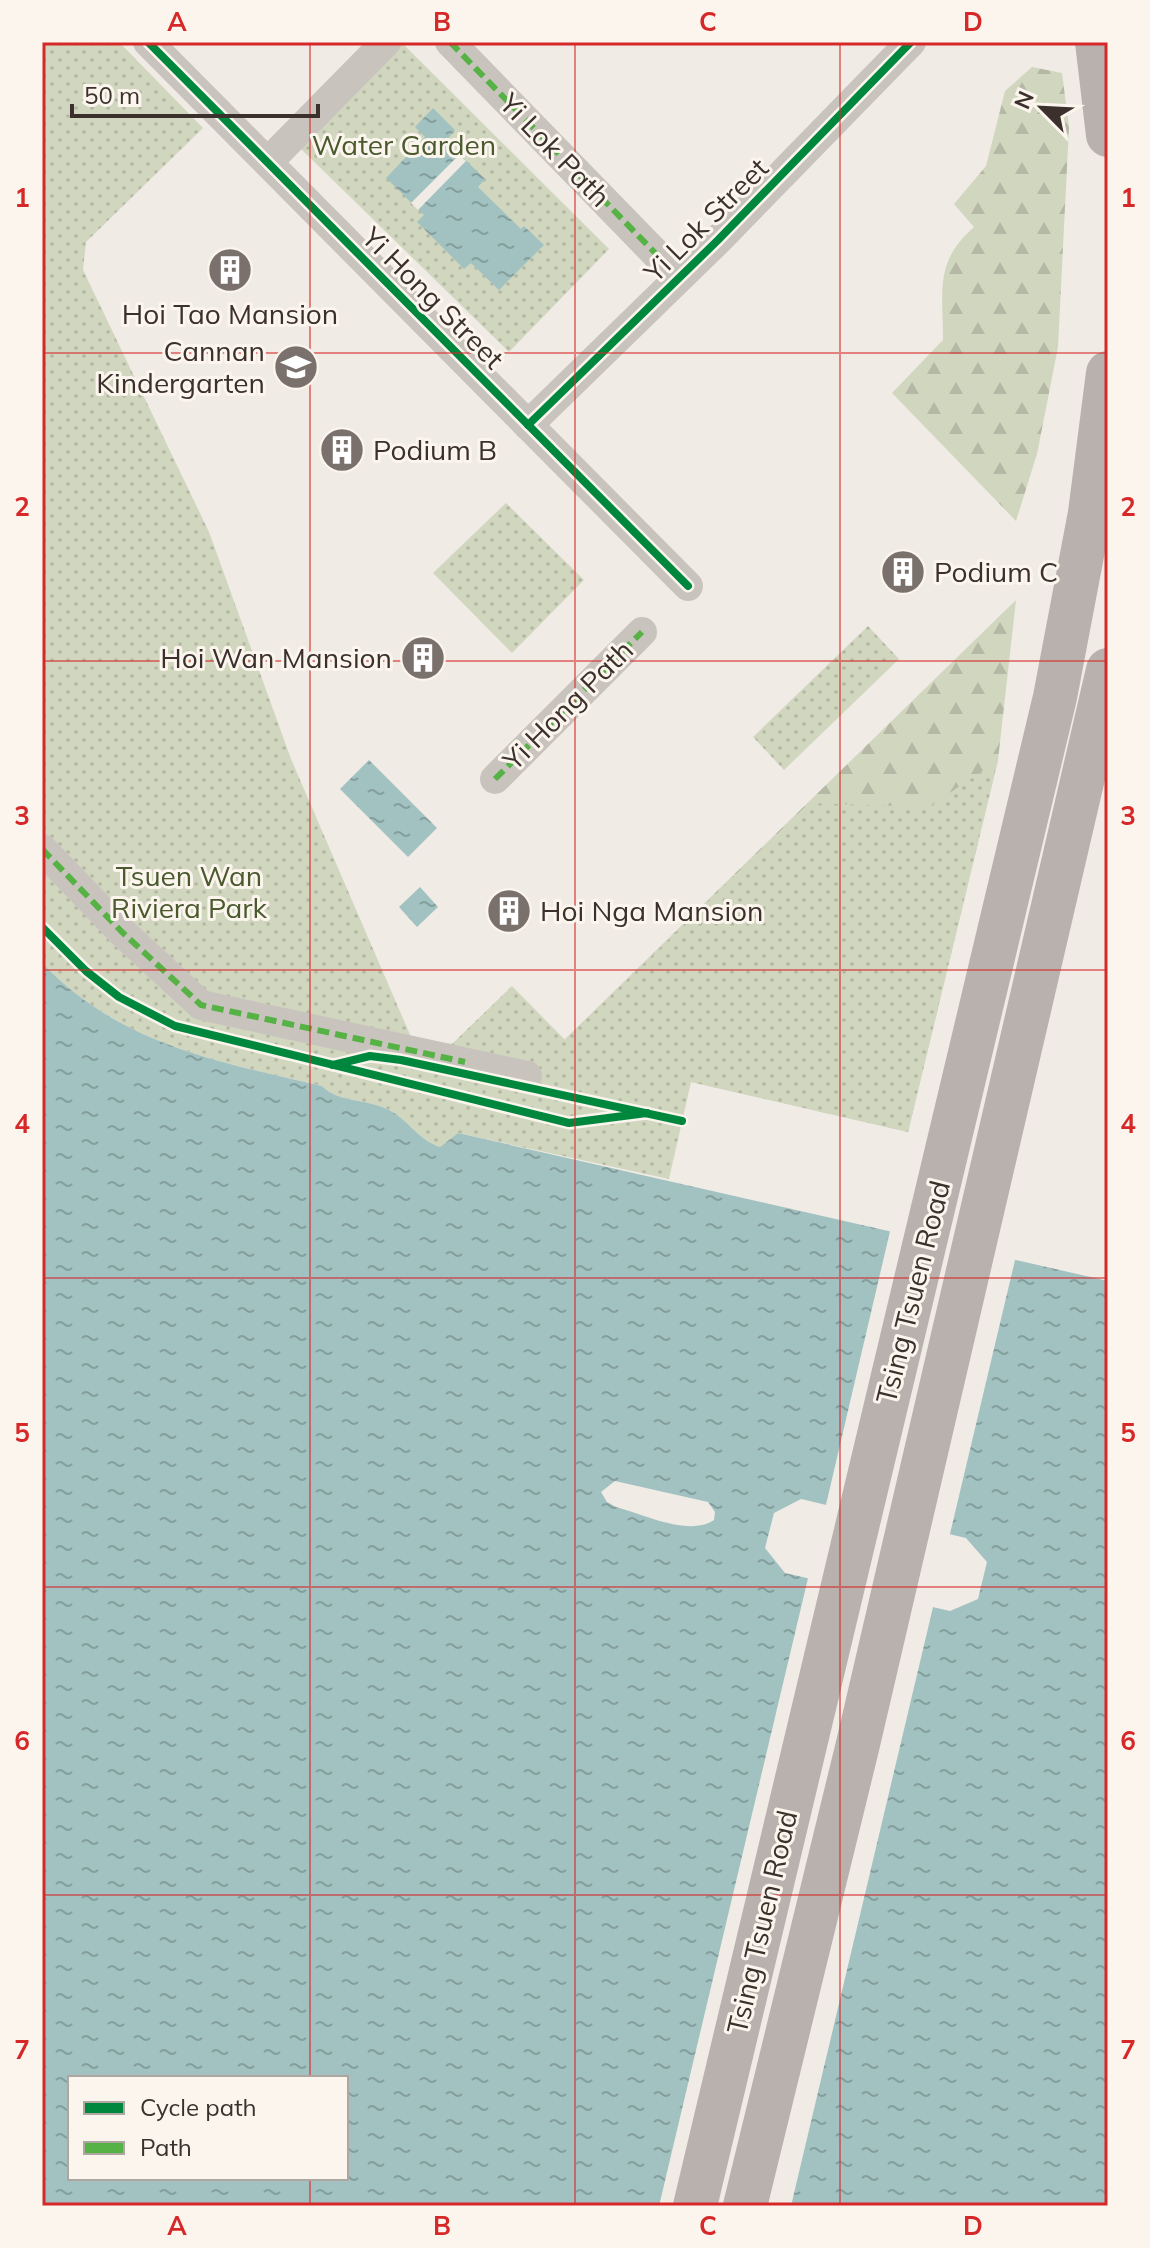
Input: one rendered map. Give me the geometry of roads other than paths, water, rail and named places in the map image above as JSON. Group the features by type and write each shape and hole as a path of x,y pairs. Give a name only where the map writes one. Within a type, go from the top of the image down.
{"main road":[{"path":"1097,42 1108,135"},
{"name":"Tsing Tsuen Road","path":"695,2206 1055,697 1090,513 1108,373"},
{"name":"Tsing Tsuen Road","path":"745,2206 862,1729 1108,670"}],"street":[{"name":"Yi Hong Street","path":"148,42 688,586"},
{"path":"268,162 386,42"},
{"name":"Yi Lok Path","path":"450,42 660,258"},
{"name":"Yi Lok Street","path":"528,425 718,240 911,42"},
{"name":"Yi Hong Path","path":"495,779 642,632"},
{"path":"42,849 122,932 201,1005 527,1076"}],"water":[{"path":"433,108 455,130 446,141 485,179 478,187 521,229 524,226 544,245 499,290 471,263 464,269 417,222 424,215 386,178 425,137 415,127"},
{"path":"369,760 437,828 408,857 340,789"},
{"path":"420,887 438,907 417,927 399,907"},
{"path":"42,963 72,991 137,1031 208,1058 322,1086 343,1098 382,1107 440,1147 458,1133 1108,1281 1108,2206 42,2206","holes":["615,1481 708,1502 715,1512 714,1520 704,1525 679,1525 616,1507 607,1502 601,1492","801,1499 966,1538 987,1562 978,1599 950,1611 785,1573 765,1548 774,1513"]}],"place":[{"name":"Hoi Tao Mansion","path":"230,270"},
{"name":"Cannan Kindergarten","path":"296,367"},
{"name":"Podium B","path":"342,450"},
{"name":"Podium C","path":"903,572"},
{"name":"Hoi Wan Mansion","path":"423,658"},
{"name":"Hoi Nga Mansion","path":"509,911"}],"park label":[{"name":"Water Garden","path":"404,145"},
{"name":"Tsuen Wan Riviera Park","path":"189,892"}]}
